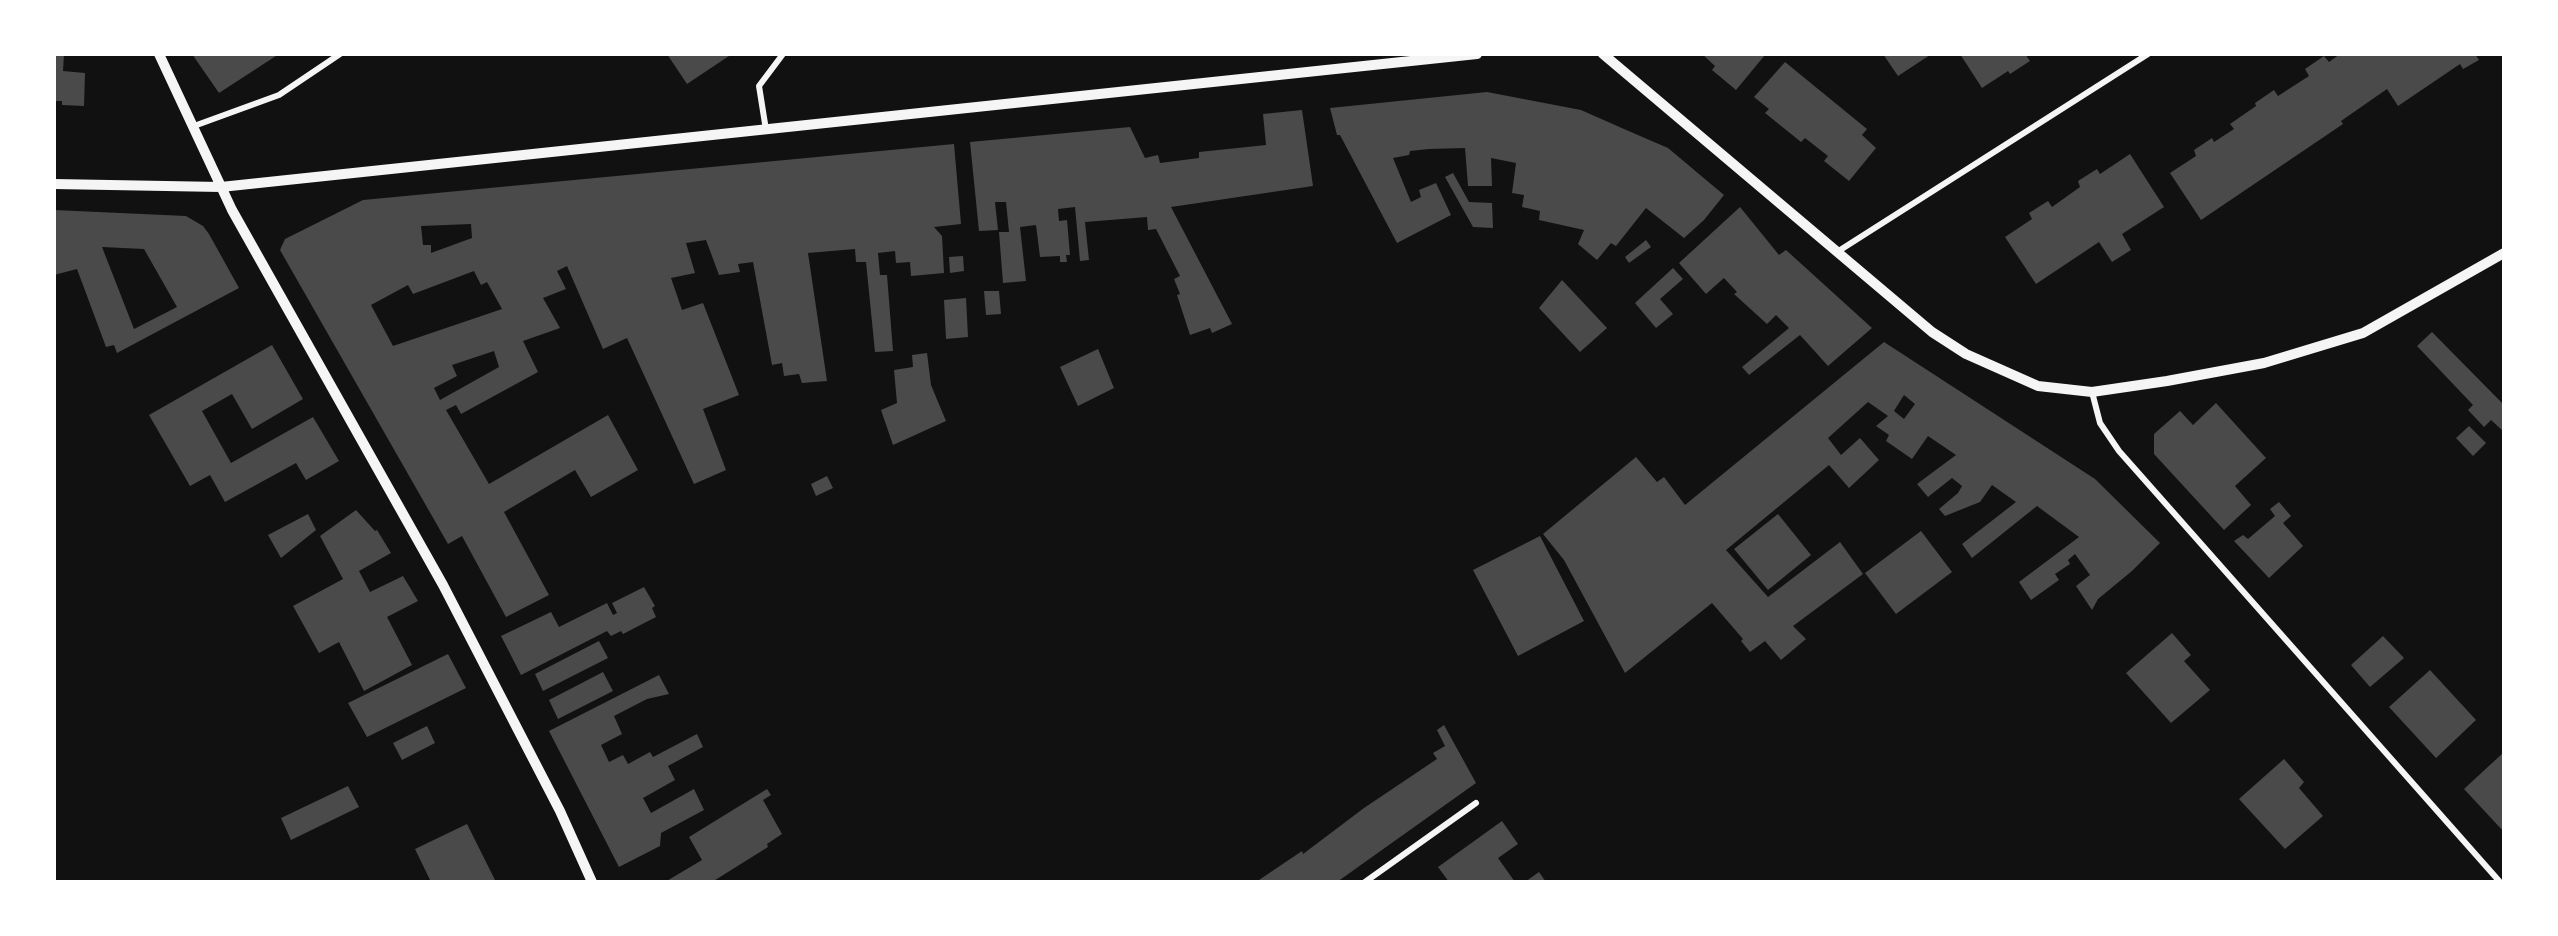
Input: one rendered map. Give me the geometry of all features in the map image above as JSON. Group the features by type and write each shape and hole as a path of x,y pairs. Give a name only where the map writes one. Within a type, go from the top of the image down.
{"street":[{"path":"159,54 221,187 444,585 560,811 592,882"},
{"path":"194,126 279,95 340,54"},
{"path":"766,131 759,86 783,54"},
{"path":"54,184 221,187 324,174 766,131 1477,54"},
{"path":"1603,54 1932,332 1966,354 2038,386 2092,392 2264,363 2364,333 2504,253"},
{"path":"1837,252 2148,54"},
{"path":"2092,392 2100,423 2119,451 2500,882"},
{"path":"1365,882 1476,803"}],"building":[{"path":"54,54 64,54 63,71 85,73 84,106 62,105 62,101 54,101"},
{"path":"192,54 279,54 219,93"},
{"path":"667,54 732,54 687,84"},
{"path":"1702,54 1765,55 1736,90 1712,70 1715,66"},
{"path":"1883,54 1929,54 1930,55 1898,76"},
{"path":"1960,54 2025,54 2030,61 2010,74 2008,71 1982,88"},
{"path":"2340,54 2363,54 2364,56 2368,54 2475,54 2479,60 2463,69 2460,64 2398,106 2387,89 2341,121 2343,124 2201,220 2170,173 2196,156 2194,150 2212,138 2214,142 2234,129 2230,124 2256,106 2255,103 2274,90 2278,96 2309,76 2305,69 2324,56 2329,62"},
{"path":"1785,62 1867,129 1862,135 1876,148 1849,181 1824,161 1828,156 1805,138 1801,142 1765,113 1769,109 1754,97"},
{"path":"1487,92 1581,110 1668,148 1724,195 1704,220 1684,238 1646,208 1616,246 1611,243 1597,260 1578,244 1584,230 1539,220 1540,211 1522,207 1524,195 1512,193 1516,163 1491,158 1492,186 1468,186 1465,148 1410,151 1409,155 1393,158 1411,202 1421,197 1419,190 1436,183 1451,215 1397,243 1340,135 1337,135 1330,108"},
{"path":"1302,110 1313,186 1171,207 1232,324 1212,333 1210,328 1190,335 1174,279 1180,276 1156,229 1148,230 1147,217 1085,222 1089,260 1080,261 1075,207 1058,209 1059,221 1067,220 1070,255 1066,255 1067,262 1060,262 1060,256 1040,257 1036,225 1020,227 1026,281 1003,283 999,232 1009,232 1006,202 995,202 998,230 979,231 970,142 1130,127 1145,158 1158,155 1160,163 1199,158 1199,152 1266,145 1263,114"},
{"path":"954,144 961,224 934,227 942,236 944,273 911,276 910,262 896,263 895,251 878,253 880,275 887,275 893,351 875,352 866,262 856,262 855,249 808,253 827,381 802,383 799,374 784,376 782,363 772,365 753,262 738,264 740,272 719,275 706,240 686,243 695,273 671,278 682,310 703,303 739,395 703,409 726,470 694,484 627,338 603,349 567,266 557,271 566,289 543,298 560,328 523,341 538,372 461,414 456,405 446,410 489,484 608,415 638,470 591,497 575,470 504,512 549,595 506,617 462,536 448,544 280,250 285,239 363,200","holes":["471,224 472,238 431,253 431,245 423,245 421,226","474,271 481,285 487,282 502,309 393,346 371,305 408,285 413,294","494,351 499,367 440,400 434,388 457,376 452,365"]},
{"path":"2130,154 2164,207 2122,234 2131,250 2112,262 2099,242 2036,284 2005,237 2032,219 2029,213 2048,201 2052,207 2080,187 2078,181 2097,169 2100,174"},
{"path":"1453,173 1469,202 1492,203 1493,228 1473,227 1445,177"},
{"path":"1740,207 1779,255 1786,250 1872,328 1828,366 1800,335 1749,375 1742,367 1789,328 1776,315 1767,324 1734,294 1737,292 1724,278 1706,294 1679,263"},
{"path":"54,210 186,216 203,226 209,234 239,288 117,353 114,345 106,347 77,269 54,275","holes":["102,247 144,249 177,307 134,329"]},
{"path":"1646,240 1651,247 1629,263 1625,257"},
{"path":"963,256 964,271 950,273 949,257"},
{"path":"1673,268 1683,279 1660,299 1673,314 1656,328 1635,303"},
{"path":"1562,280 1607,328 1580,352 1539,308"},
{"path":"984,291 999,291 1001,314 986,315"},
{"path":"966,298 968,337 946,339 944,300"},
{"path":"2432,332 2504,405 2504,432 2491,420 2484,427 2468,410 2473,405 2417,346"},
{"path":"1884,342 2095,479 2160,543 2132,571 2098,599 2092,610 2076,586 2090,575 2075,554 2068,560 2070,564 2055,574 2059,580 2031,600 2019,582 2079,537 2037,506 1972,558 1962,544 2016,502 1992,485 1980,502 1945,516 1939,509 1958,493 1962,486 1952,478 1928,497 1917,484 1956,455 1928,436 1912,459 1886,441 1889,435 1876,426 1888,416 1868,402 1828,438 1841,455 1860,438 1879,460 1849,488 1829,465 1726,550 1768,597 1840,542 1863,574 1793,626 1806,639 1781,660 1765,641 1750,652 1741,641 1743,639 1712,603 1625,673 1564,560 1543,534 1636,457 1657,482 1664,477 1685,505","holes":["1904,395 1915,404 1904,419 1894,411"]},
{"path":"272,345 303,399 252,429 232,394 202,411 231,463 313,417 339,461 306,480 296,463 225,502 210,475 190,486 149,415"},
{"path":"1098,349 1114,388 1078,406 1060,367"},
{"path":"927,353 931,385 946,421 893,445 881,410 897,403 894,370 913,367 912,355"},
{"path":"2216,403 2266,458 2235,486 2251,505 2224,530 2154,454 2154,434 2180,411 2193,425"},
{"path":"2469,426 2486,443 2473,456 2456,438"},
{"path":"827,476 833,488 816,496 811,484"},
{"path":"2279,502 2291,516 2283,523 2303,546 2269,578 2234,541 2243,535 2248,539 2275,516 2270,509"},
{"path":"356,510 375,531 377,530 391,553 359,571 370,592 403,576 418,601 387,617 412,665 364,691 339,642 319,653 293,606 343,579 320,536"},
{"path":"308,514 316,530 281,558 268,535"},
{"path":"1778,514 1811,555 1768,590 1734,549"},
{"path":"1921,531 1952,572 1896,614 1865,573"},
{"path":"1540,536 1584,621 1518,656 1473,570"},
{"path":"644,587 655,606 652,608 656,617 623,634 621,631 611,636 607,631 521,675 501,636 551,612 559,627 607,603 613,615 617,613 612,603"},
{"path":"2172,633 2191,655 2184,661 2210,690 2171,723 2126,673"},
{"path":"2383,636 2404,658 2370,687 2351,665"},
{"path":"599,641 608,658 543,691 535,674"},
{"path":"448,654 466,688 367,737 348,703"},
{"path":"2430,670 2476,720 2436,758 2389,707"},
{"path":"603,672 613,691 558,719 549,700"},
{"path":"659,675 669,694 647,699 614,716 622,734 601,745 609,762 623,755 628,764 650,752 653,757 697,734 703,747 668,766 675,780 643,798 651,813 694,789 704,810 661,833 660,846 619,867 549,731"},
{"path":"1444,725 1476,783 1337,882 1256,882 1302,851 1303,854 1364,808 1437,759 1433,753 1445,746 1437,730"},
{"path":"427,726 435,743 402,760 393,743"},
{"path":"2504,752 2504,832 2464,789"},
{"path":"2284,759 2304,782 2299,788 2323,816 2285,849 2239,799"},
{"path":"348,786 359,807 291,840 281,818"},
{"path":"767,789 771,795 763,800 782,834 767,844 768,847 712,882 665,882 702,860 689,837"},
{"path":"1502,821 1518,844 1498,858 1515,882 1449,882 1438,867"},
{"path":"467,824 496,882 431,882 415,849"},
{"path":"1539,872 1546,882 1525,882"}]}
